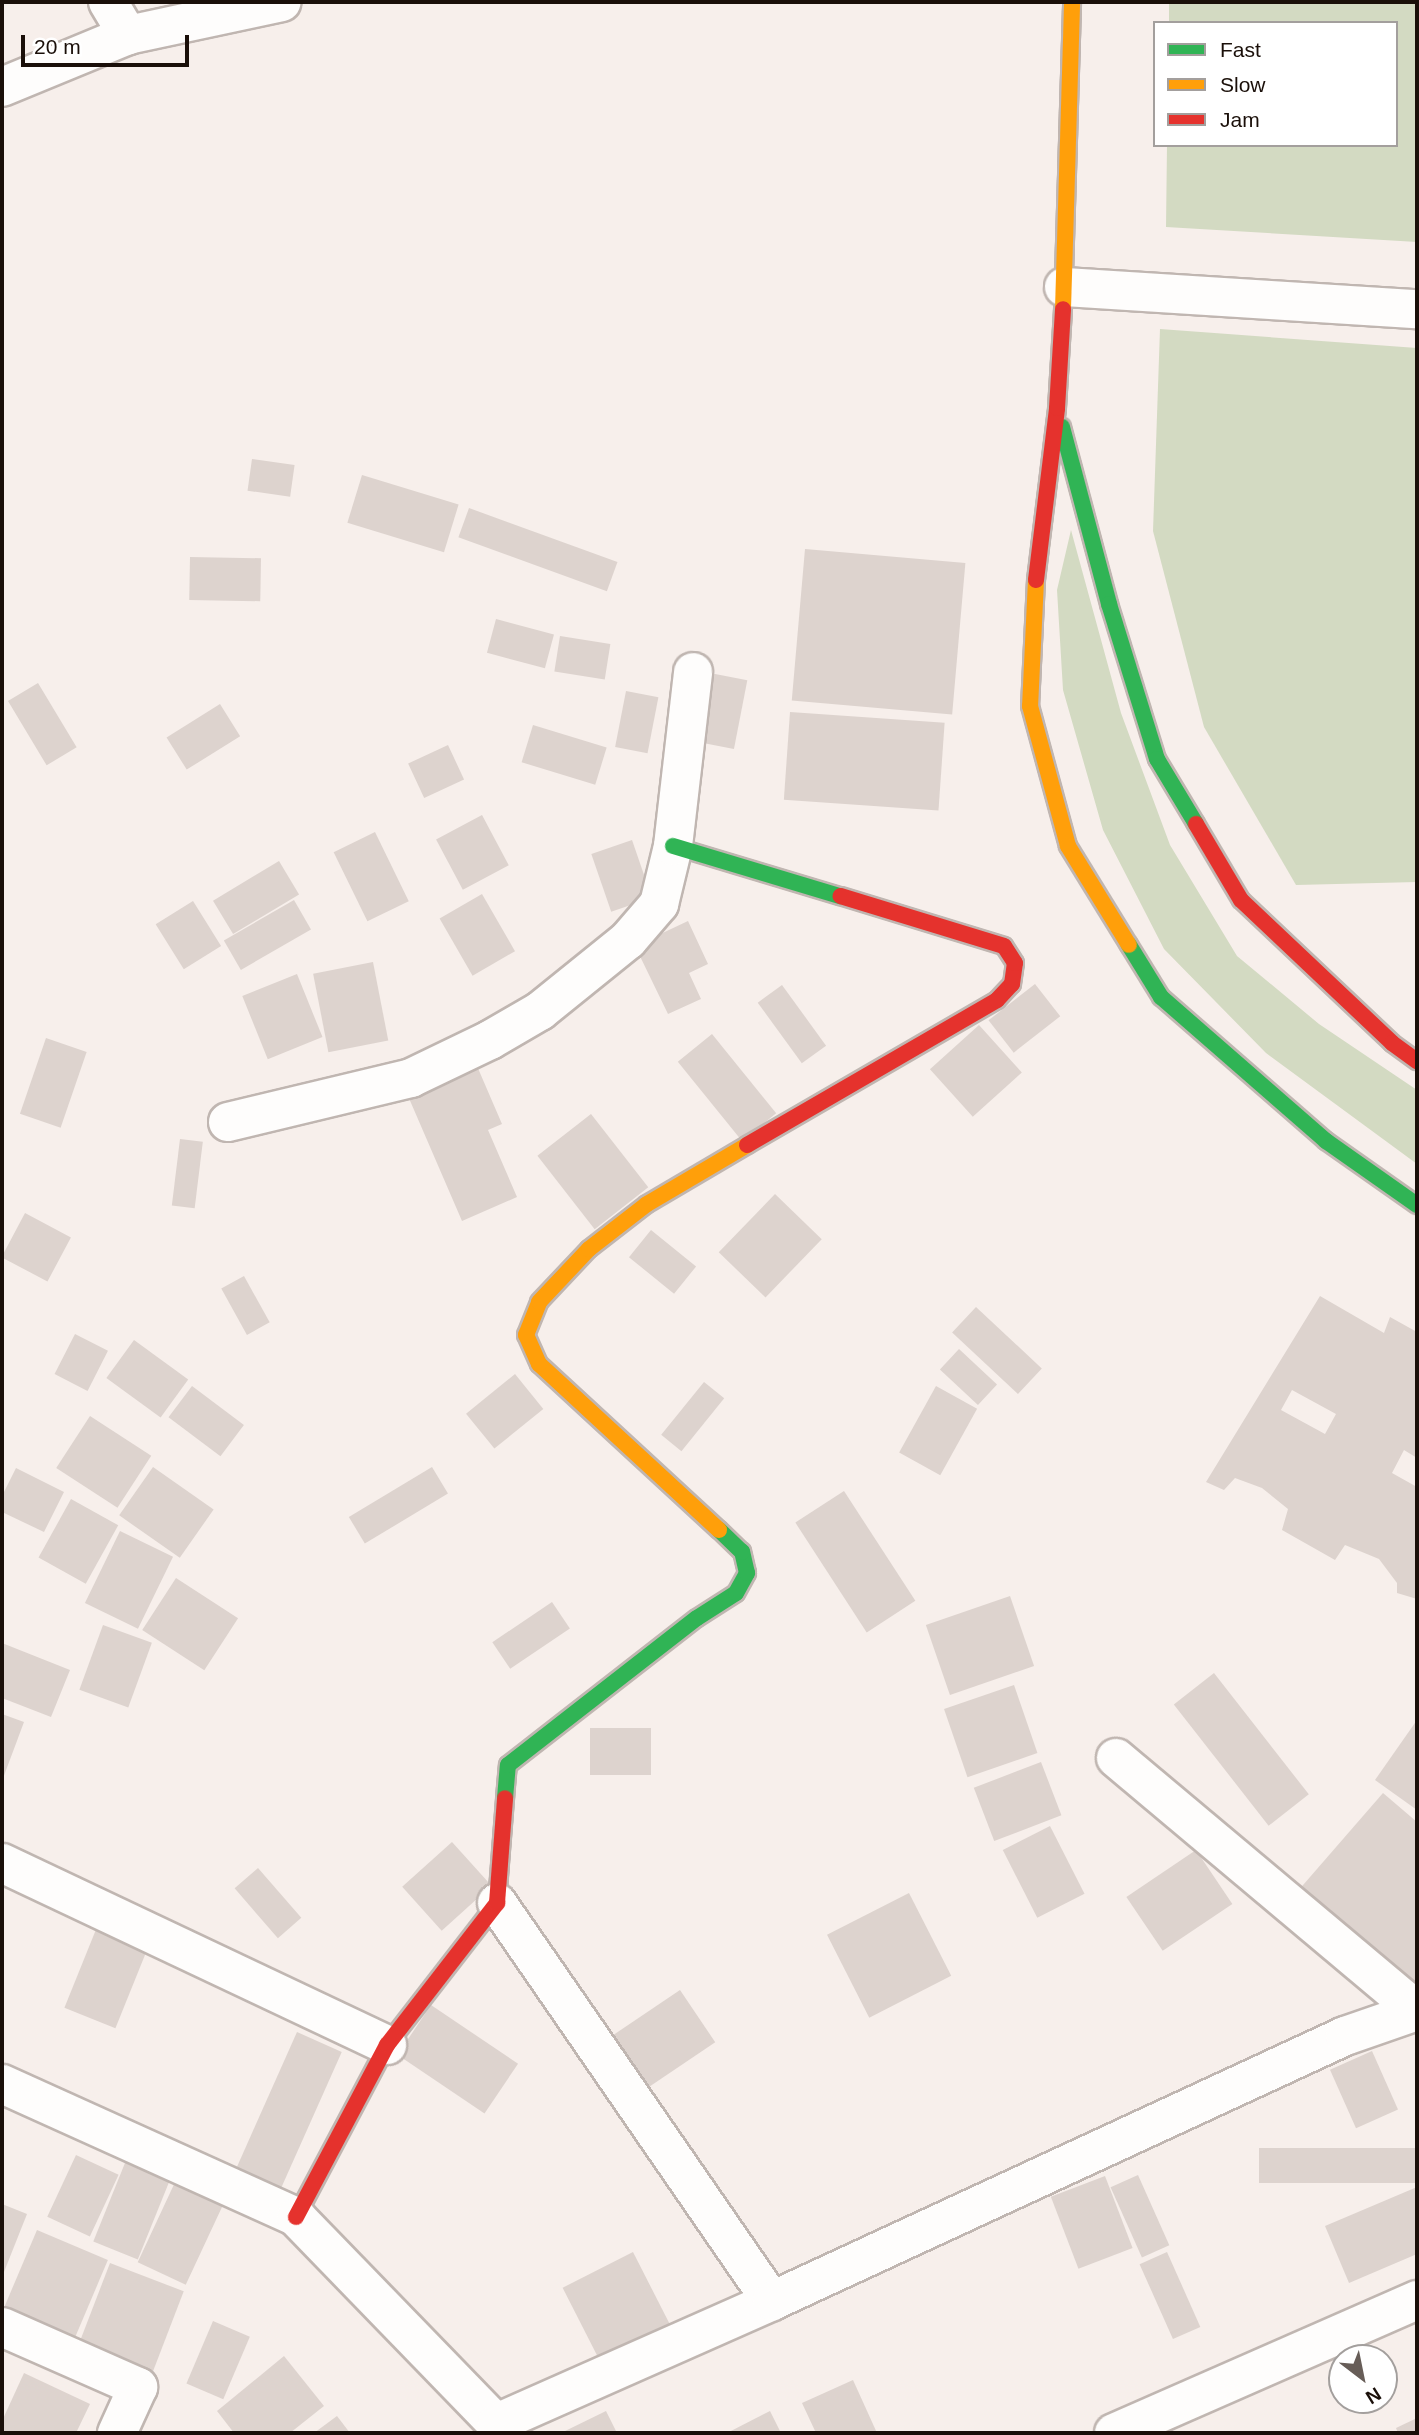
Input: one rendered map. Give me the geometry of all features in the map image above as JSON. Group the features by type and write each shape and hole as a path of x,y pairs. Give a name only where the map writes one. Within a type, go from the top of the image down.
{"street":[{"path":"108,2 128,35"},
{"path":"2,87 128,35 282,2"},
{"path":"1072,2 1065,287 1058,408 1033,607 1030,706 1068,846 1161,998 1326,1142 1417,1205"},
{"path":"1065,287 1417,309"},
{"path":"1058,408 1109,604 1157,759 1241,900 1392,1044 1417,1061"},
{"path":"228,1122 411,1078 490,1040 540,1011 628,940 659,904 673,846 693,672"},
{"path":"296,2217 387,2045 497,1903 508,1765 697,1618 736,1593 747,1573 743,1552 539,1364 526,1335 539,1302 589,1249 647,1204 997,1000 1012,984 1015,963 1004,946 673,846"},
{"path":"1115,1758 1417,2011"},
{"path":"2,1863 387,2045"},
{"path":"497,1903 772,2301"},
{"path":"2,2084 296,2217 501,2428 1345,2036 1417,2011"},
{"path":"1114,2433 1417,2300"},
{"path":"2,2327 138,2387 117,2433"}],"green space":[{"path":"1169,2 1417,2 1417,242 1166,227 1167,147 1398,147 1398,21 1169,21"},
{"path":"1160,329 1417,348 1417,882 1296,885 1204,727 1153,531"},
{"path":"1071,530 1121,713 1170,845 1237,956 1319,1024 1417,1090 1417,1164 1266,1053 1164,949 1103,830 1063,690 1057,590"}],"building":[{"path":"252,459 295,465 290,497 248,491"},
{"path":"362,475 459,505 444,552 347,523"},
{"path":"469,508 617,562 607,591 458,537"},
{"path":"805,549 965,563 952,714 792,700"},
{"path":"190,557 261,558 260,601 189,600"},
{"path":"496,619 554,635 545,668 487,653"},
{"path":"560,636 610,644 605,680 554,672"},
{"path":"710,673 747,680 734,749 697,742"},
{"path":"38,683 77,747 47,765 8,701"},
{"path":"626,691 658,697 648,753 615,747"},
{"path":"220,704 240,736 187,770 167,737"},
{"path":"790,712 945,723 938,811 784,800"},
{"path":"533,725 607,748 595,785 522,762"},
{"path":"448,745 464,779 424,798 408,764"},
{"path":"482,815 509,865 463,890 436,839"},
{"path":"375,832 409,901 367,921 334,852"},
{"path":"632,840 652,898 611,912 591,854"},
{"path":"279,861 299,894 233,934 213,901"},
{"path":"482,894 515,951 473,976 440,918"},
{"path":"294,900 311,929 241,970 224,940"},
{"path":"193,901 221,946 184,969 156,924"},
{"path":"688,921 708,964 689,973 701,999 668,1014 635,946"},
{"path":"373,962 388,1041 328,1052 313,974"},
{"path":"297,974 322,1037 268,1059 242,996"},
{"path":"1035,984 1060,1016 1014,1053 989,1020"},
{"path":"782,985 826,1046 802,1063 758,1003"},
{"path":"979,1025 1022,1073 973,1117 930,1069"},
{"path":"712,1034 776,1113 742,1141 678,1062"},
{"path":"46,1038 87,1052 61,1128 20,1114"},
{"path":"477,1066 502,1124 488,1130 517,1197 462,1221 408,1096"},
{"path":"591,1114 648,1187 595,1229 537,1156"},
{"path":"180,1139 203,1142 195,1208 172,1206"},
{"path":"775,1194 822,1239 765,1297 719,1252"},
{"path":"25,1213 71,1237 47,1282 2,1257"},
{"path":"651,1230 696,1267 674,1294 629,1257"},
{"path":"244,1276 270,1322 247,1335 221,1289"},
{"path":"1320,1296 1384,1333 1390,1317 1417,1332 1417,1458 1404,1450 1392,1473 1417,1487 1417,1599 1397,1593 1397,1583 1379,1559 1345,1545 1335,1560 1282,1530 1288,1509 1262,1488 1235,1478 1224,1490 1206,1482","holes":["1292,1390 1336,1414 1325,1434 1281,1410"]},
{"path":"976,1307 1042,1368 1018,1394 952,1333"},
{"path":"75,1334 108,1351 88,1391 55,1374"},
{"path":"134,1340 188,1379 161,1417 106,1378"},
{"path":"959,1349 997,1384 978,1405 940,1369"},
{"path":"515,1374 543,1409 494,1449 466,1414"},
{"path":"704,1382 724,1398 681,1451 661,1435"},
{"path":"192,1386 244,1425 220,1456 169,1417"},
{"path":"936,1386 977,1409 940,1475 899,1452"},
{"path":"90,1416 151,1456 117,1508 56,1468"},
{"path":"153,1467 214,1509 180,1558 119,1515"},
{"path":"432,1467 448,1494 365,1544 349,1517"},
{"path":"16,1468 64,1492 44,1532 2,1512 2,1496"},
{"path":"844,1491 915,1601 867,1632 795,1523"},
{"path":"71,1499 118,1525 86,1584 39,1558"},
{"path":"120,1531 173,1557 138,1629 85,1603"},
{"path":"176,1578 238,1618 204,1670 142,1630"},
{"path":"1010,1596 1034,1666 950,1695 926,1625"},
{"path":"552,1602 570,1629 510,1669 492,1642"},
{"path":"103,1625 152,1643 128,1708 79,1690"},
{"path":"2,1643 70,1670 51,1717 2,1698"},
{"path":"1214,1673 1309,1794 1269,1826 1174,1704"},
{"path":"1014,1685 1037,1753 967,1777 944,1709"},
{"path":"2,1714 24,1722 2,1781"},
{"path":"1417,1720 1417,1810 1375,1780"},
{"path":"590,1728 651,1728 651,1775 590,1775"},
{"path":"1041,1762 1061,1815 994,1841 974,1788"},
{"path":"1383,1793 1417,1822 1417,1988 1297,1892"},
{"path":"1050,1826 1085,1894 1037,1918 1003,1850"},
{"path":"452,1842 491,1886 442,1931 402,1887"},
{"path":"1196,1850 1232,1904 1163,1951 1126,1897"},
{"path":"258,1868 301,1918 278,1938 235,1888"},
{"path":"909,1893 951,1976 869,2018 827,1935"},
{"path":"97,1927 148,1948 115,2028 64,2008"},
{"path":"680,1990 715,2042 638,2094 603,2042"},
{"path":"431,2005 518,2064 484,2113 397,2055"},
{"path":"297,2032 342,2052 277,2198 232,2178"},
{"path":"1372,2051 1398,2109 1356,2128 1330,2070"},
{"path":"1259,2148 1417,2148 1417,2183 1259,2183"},
{"path":"76,2155 119,2175 90,2236 47,2217"},
{"path":"127,2158 172,2176 138,2259 93,2241"},
{"path":"1138,2175 1169,2245 1142,2258 1111,2187"},
{"path":"1105,2176 1133,2248 1078,2269 1051,2197"},
{"path":"177,2178 225,2200 186,2285 138,2262"},
{"path":"1417,2187 1417,2254 1349,2283 1325,2226"},
{"path":"2,2204 27,2214 2,2277"},
{"path":"37,2230 108,2260 72,2345 2,2315"},
{"path":"633,2252 672,2328 601,2364 563,2288"},
{"path":"1167,2252 1200,2327 1173,2339 1140,2264"},
{"path":"110,2263 184,2291 149,2382 75,2354"},
{"path":"213,2321 250,2337 223,2399 186,2384"},
{"path":"284,2356 324,2406 290,2433 234,2433 217,2411"},
{"path":"24,2373 90,2404 76,2433 8,2433 2,2430 2,2421"},
{"path":"853,2380 877,2433 816,2433 802,2403"},
{"path":"606,2411 617,2433 561,2433"},
{"path":"770,2411 781,2433 727,2433"},
{"path":"337,2416 350,2433 314,2433"},
{"path":"1417,2418 1417,2433 1398,2433 1396,2428"}],"traffic: fast":[{"path":"1062,427 1109,604 1157,759 1196,824"},
{"path":"673,846 840,896"},
{"path":"1129,945 1161,997 1326,1141 1417,1205"},
{"path":"505,1798 508,1765 697,1618 736,1593 747,1573 742,1552 719,1530"}],"traffic: slow":[{"path":"1063,309 1072,2"},
{"path":"1036,580 1030,706 1068,846 1129,945"},
{"path":"719,1530 539,1364 526,1335 539,1302 589,1249 647,1204 747,1145"}],"traffic: jam":[{"path":"1036,580 1057,408 1063,309"},
{"path":"1196,824 1241,900 1392,1043 1417,1061"},
{"path":"747,1145 997,1000 1012,984 1015,963 1004,946 840,896"},
{"path":"296,2217 387,2045 497,1903 505,1798"}]}
